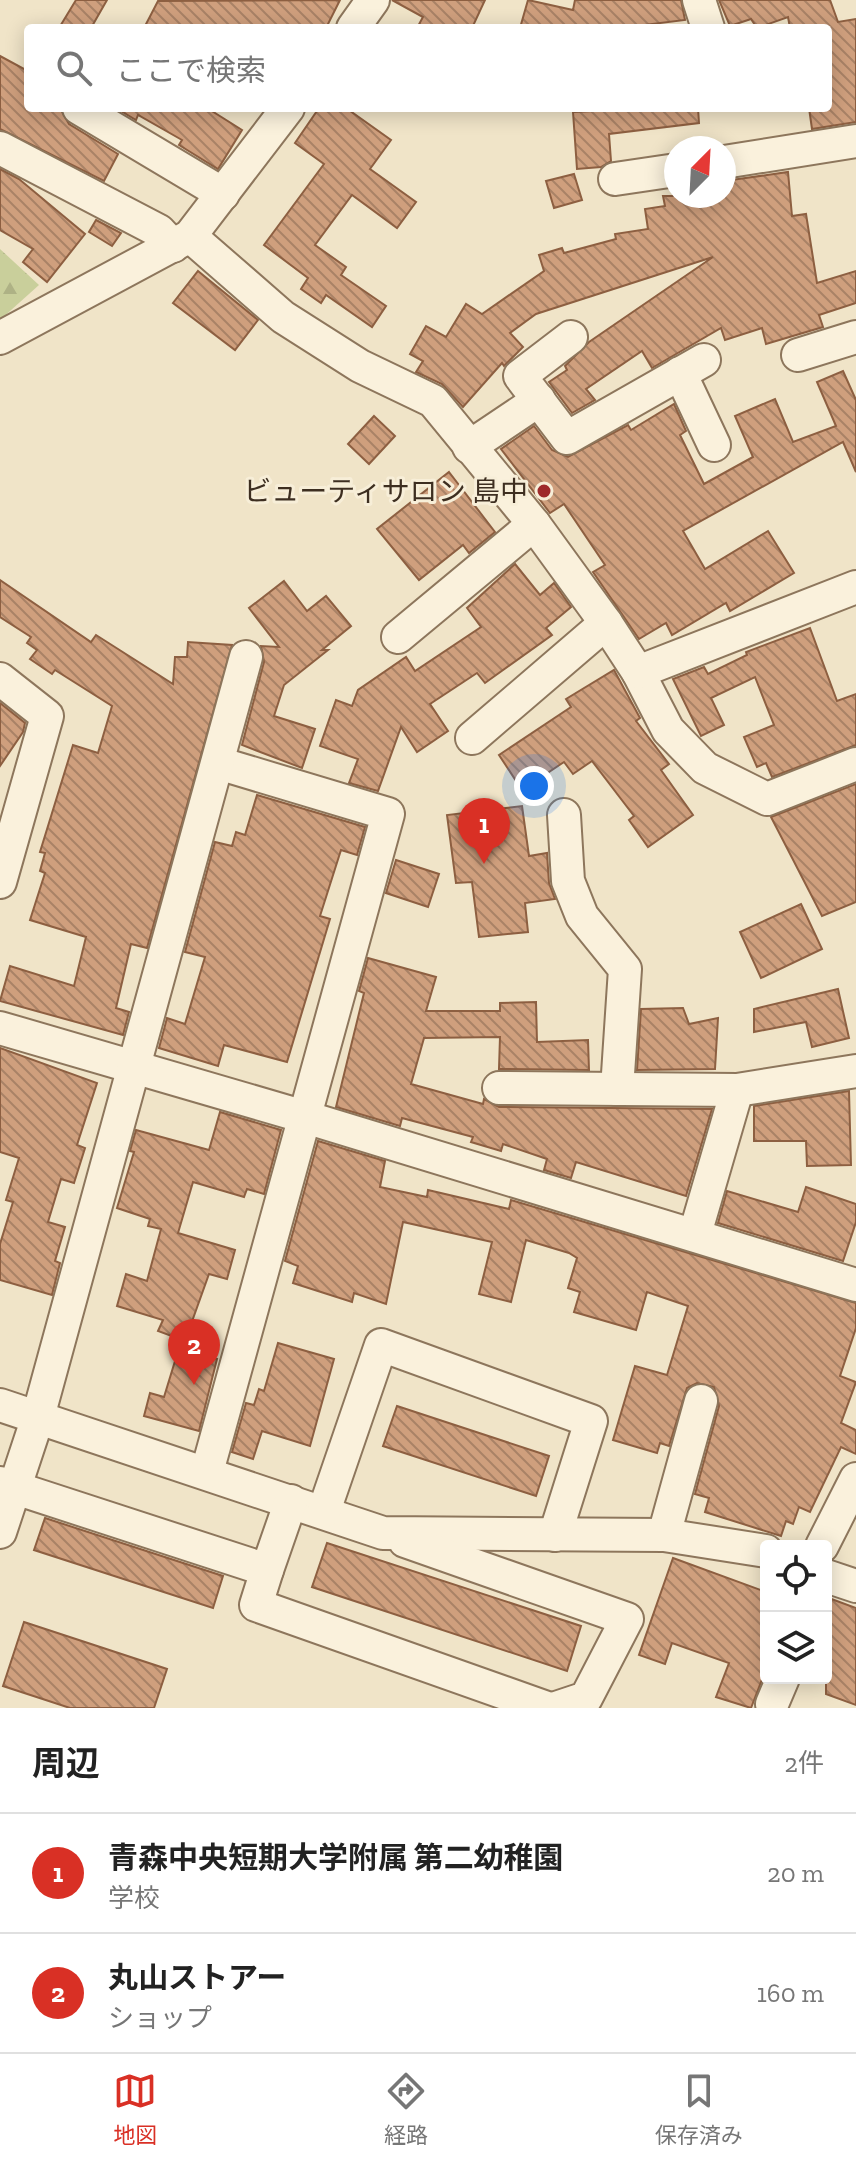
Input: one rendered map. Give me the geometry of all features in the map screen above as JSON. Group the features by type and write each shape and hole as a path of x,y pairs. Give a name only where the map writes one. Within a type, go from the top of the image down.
{"street":[{"path":"356,24 373,0"},
{"path":"699,0 707,24"},
{"path":"86,112 223,194"},
{"path":"0,338 182,241 223,194 285,112"},
{"path":"736,160 856,141"},
{"path":"0,148 182,241 283,317 360,366 433,401 534,524 638,672 668,730 705,768 767,799 856,764"},
{"path":"615,179 664,172"},
{"path":"571,337 520,376 567,438 692,366 714,445"},
{"path":"798,355 856,337"},
{"path":"469,447 539,400"},
{"path":"398,637 534,524"},
{"path":"638,672 856,587"},
{"path":"472,738 606,623"},
{"path":"0,1532 7,1485 38,1417 246,657"},
{"path":"0,679 47,716 0,882"},
{"path":"207,1472 388,814 218,763"},
{"path":"564,815 568,881 582,916 625,969 617,1089"},
{"path":"0,1028 695,1234 856,1285"},
{"path":"499,1088 737,1090 856,1071"},
{"path":"695,1234 737,1090"},
{"path":"324,1511 381,1345 591,1421 555,1535"},
{"path":"664,1535 701,1401"},
{"path":"0,1405 324,1511 627,1619 586,1698 556,1708"},
{"path":"825,1540 856,1479"},
{"path":"7,1485 267,1570"},
{"path":"291,1501 256,1605 547,1708"},
{"path":"383,1533 664,1535 760,1550"},
{"path":"832,1578 856,1586"}],"green space":[{"path":"0,249 39,285 0,320"}],"building":[{"path":"76,0 107,0 93,24 61,24"},
{"path":"340,0 328,24 146,24 158,1"},
{"path":"392,0 485,0 474,24 419,24 423,17"},
{"path":"528,0 573,10 575,0 681,0 685,20 652,24 521,24"},
{"path":"719,0 830,0 838,22 856,19 856,122 812,129 810,112 832,112 832,24 789,24 788,17 768,24 754,24 751,19 729,24"},
{"path":"0,56 24,69 24,112 62,112 69,124 118,154 104,181 0,129"},
{"path":"123,112 213,112 242,130 218,169 179,145 182,140 138,115 136,120"},
{"path":"316,112 352,112 391,140 370,169 416,202 397,228 352,195 315,245 346,267 341,275 386,306 372,327 326,295 321,303 301,289 308,278 264,245 324,164 295,143"},
{"path":"573,112 698,112 699,123 609,134 611,161 601,167 577,169"},
{"path":"0,169 19,179 85,234 47,282 23,262 33,249 0,230"},
{"path":"788,172 792,216 806,214 817,283 856,271 856,303 819,315 823,327 766,344 762,328 725,340 721,328 652,368 642,351 586,389 595,400 572,413 549,382 567,370 565,366 589,342 713,257 536,314 510,333 523,347 504,366 502,363 463,407 442,384 416,372 423,361 410,354 426,326 446,337 466,304 482,314 544,271 539,255 562,248 564,253 616,239 615,234 648,229 645,209 664,206 736,208 736,179"},
{"path":"574,174 582,200 554,208 546,181"},
{"path":"96,220 121,233 112,246 89,232"},
{"path":"198,271 258,320 235,350 173,303"},
{"path":"843,371 856,400 856,472 843,442 683,531 705,569 768,531 794,573 730,611 726,603 672,635 666,623 639,639 593,572 605,565 564,504 550,513 501,449 534,426 552,450 568,457 628,425 631,430 674,404 686,431 680,435 704,484 753,457 735,416 775,399 793,442 836,426 817,382"},
{"path":"374,416 395,436 369,464 348,444"},
{"path":"449,472 495,532 469,553 463,545 419,580 377,529"},
{"path":"515,564 540,595 554,583 571,607 546,628 552,635 485,683 477,673 430,704 448,731 417,752 401,727 378,791 349,783 358,759 320,746 336,700 352,706 358,690 406,657 415,671 481,627 467,608"},
{"path":"0,580 91,642 96,635 173,684 175,657 187,657 188,642 232,645 147,948 131,944 116,1008 129,1012 123,1035 0,1001 10,966 74,986 86,937 30,920 45,873 40,871 45,853 40,852 73,745 98,753 112,706 55,670 52,674 30,659 37,650 27,643 31,637 0,617"},
{"path":"284,581 307,611 326,596 351,626 322,650 328,650 284,685 274,716 315,729 302,768 242,745 264,662 261,646 279,647 249,608"},
{"path":"810,628 837,701 856,694 856,745 772,777 766,763 757,767 744,737 774,725 755,677 711,698 724,725 701,736 673,679 704,667 708,674 747,655 746,652"},
{"path":"614,670 640,718 636,721 669,764 661,770 693,815 648,847 629,820 634,816 592,761 573,774 564,762 522,790 499,755 571,707 566,699"},
{"path":"0,703 25,723 23,732 0,766"},
{"path":"856,784 856,902 822,916 771,817"},
{"path":"257,795 365,827 357,855 341,850 320,916 330,919 287,1062 224,1045 218,1066 159,1048 167,1018 185,1024 205,957 185,952 215,842 232,846 236,832 245,835"},
{"path":"522,806 529,856 547,853 549,883 555,899 525,903 528,932 479,937 472,882 456,883 447,815"},
{"path":"396,860 439,874 428,907 386,893"},
{"path":"801,904 822,949 761,978 740,932"},
{"path":"368,958 436,977 426,1011 500,1011 500,1003 536,1002 537,1042 588,1040 589,1070 499,1069 500,1037 424,1038 411,1084 483,1104 484,1099 499,1107 712,1109 686,1196 576,1162 571,1178 544,1170 547,1159 503,1144 501,1151 471,1142 473,1137 402,1118 400,1126 336,1107 364,993 359,991"},
{"path":"838,989 849,1038 812,1047 806,1022 754,1032 754,1009"},
{"path":"683,1008 689,1024 718,1018 715,1069 637,1070 641,1009"},
{"path":"0,1048 97,1083 77,1145 85,1148 74,1183 61,1179 48,1222 65,1227 55,1261 60,1263 52,1295 0,1280 0,1244 13,1202 6,1200 19,1158 0,1152"},
{"path":"849,1091 851,1165 807,1166 806,1141 754,1141 754,1106"},
{"path":"220,1112 281,1130 264,1194 247,1189 244,1197 193,1182 178,1233 235,1250 227,1279 209,1274 185,1341 158,1331 163,1320 117,1306 126,1274 147,1281 161,1229 148,1226 150,1219 117,1208 134,1152 130,1151 136,1130 209,1150"},
{"path":"318,1141 385,1161 380,1187 427,1197 428,1190 509,1209 511,1200 856,1303 856,1328 840,1376 856,1382 841,1423 856,1430 856,1454 841,1447 810,1512 799,1507 793,1524 786,1521 781,1536 705,1512 709,1498 695,1494 719,1406 714,1387 697,1383 687,1388 669,1446 660,1443 657,1453 613,1440 635,1366 667,1375 688,1306 647,1292 636,1330 574,1312 580,1292 568,1288 577,1258 569,1253 526,1240 511,1302 479,1294 492,1242 403,1222 386,1304 354,1293 352,1302 293,1283 298,1266 285,1261"},
{"path":"806,1187 856,1204 856,1222 843,1261 718,1223 727,1191 798,1212"},
{"path":"278,1343 334,1359 310,1446 262,1431 253,1459 232,1452 246,1403 254,1405 259,1389 264,1391"},
{"path":"179,1348 217,1359 199,1431 144,1416 150,1393 164,1397"},
{"path":"397,1406 549,1456 536,1496 383,1446"},
{"path":"45,1518 223,1576 213,1608 34,1550"},
{"path":"327,1543 581,1626 567,1671 312,1587"},
{"path":"673,1558 760,1590 760,1684 751,1708 716,1697 729,1663 672,1643 665,1664 639,1655"},
{"path":"832,1599 856,1608 856,1705 826,1694 826,1684 832,1684"},
{"path":"24,1622 167,1669 154,1708 70,1708 3,1686"}],"place":[{"name":"ビューティサロン 島中","path":"544,491"},
{"name":"青森中央短期大学附属 第二幼稚園","path":"484,864"},
{"name":"丸山ストアー","path":"194,1385"}]}
